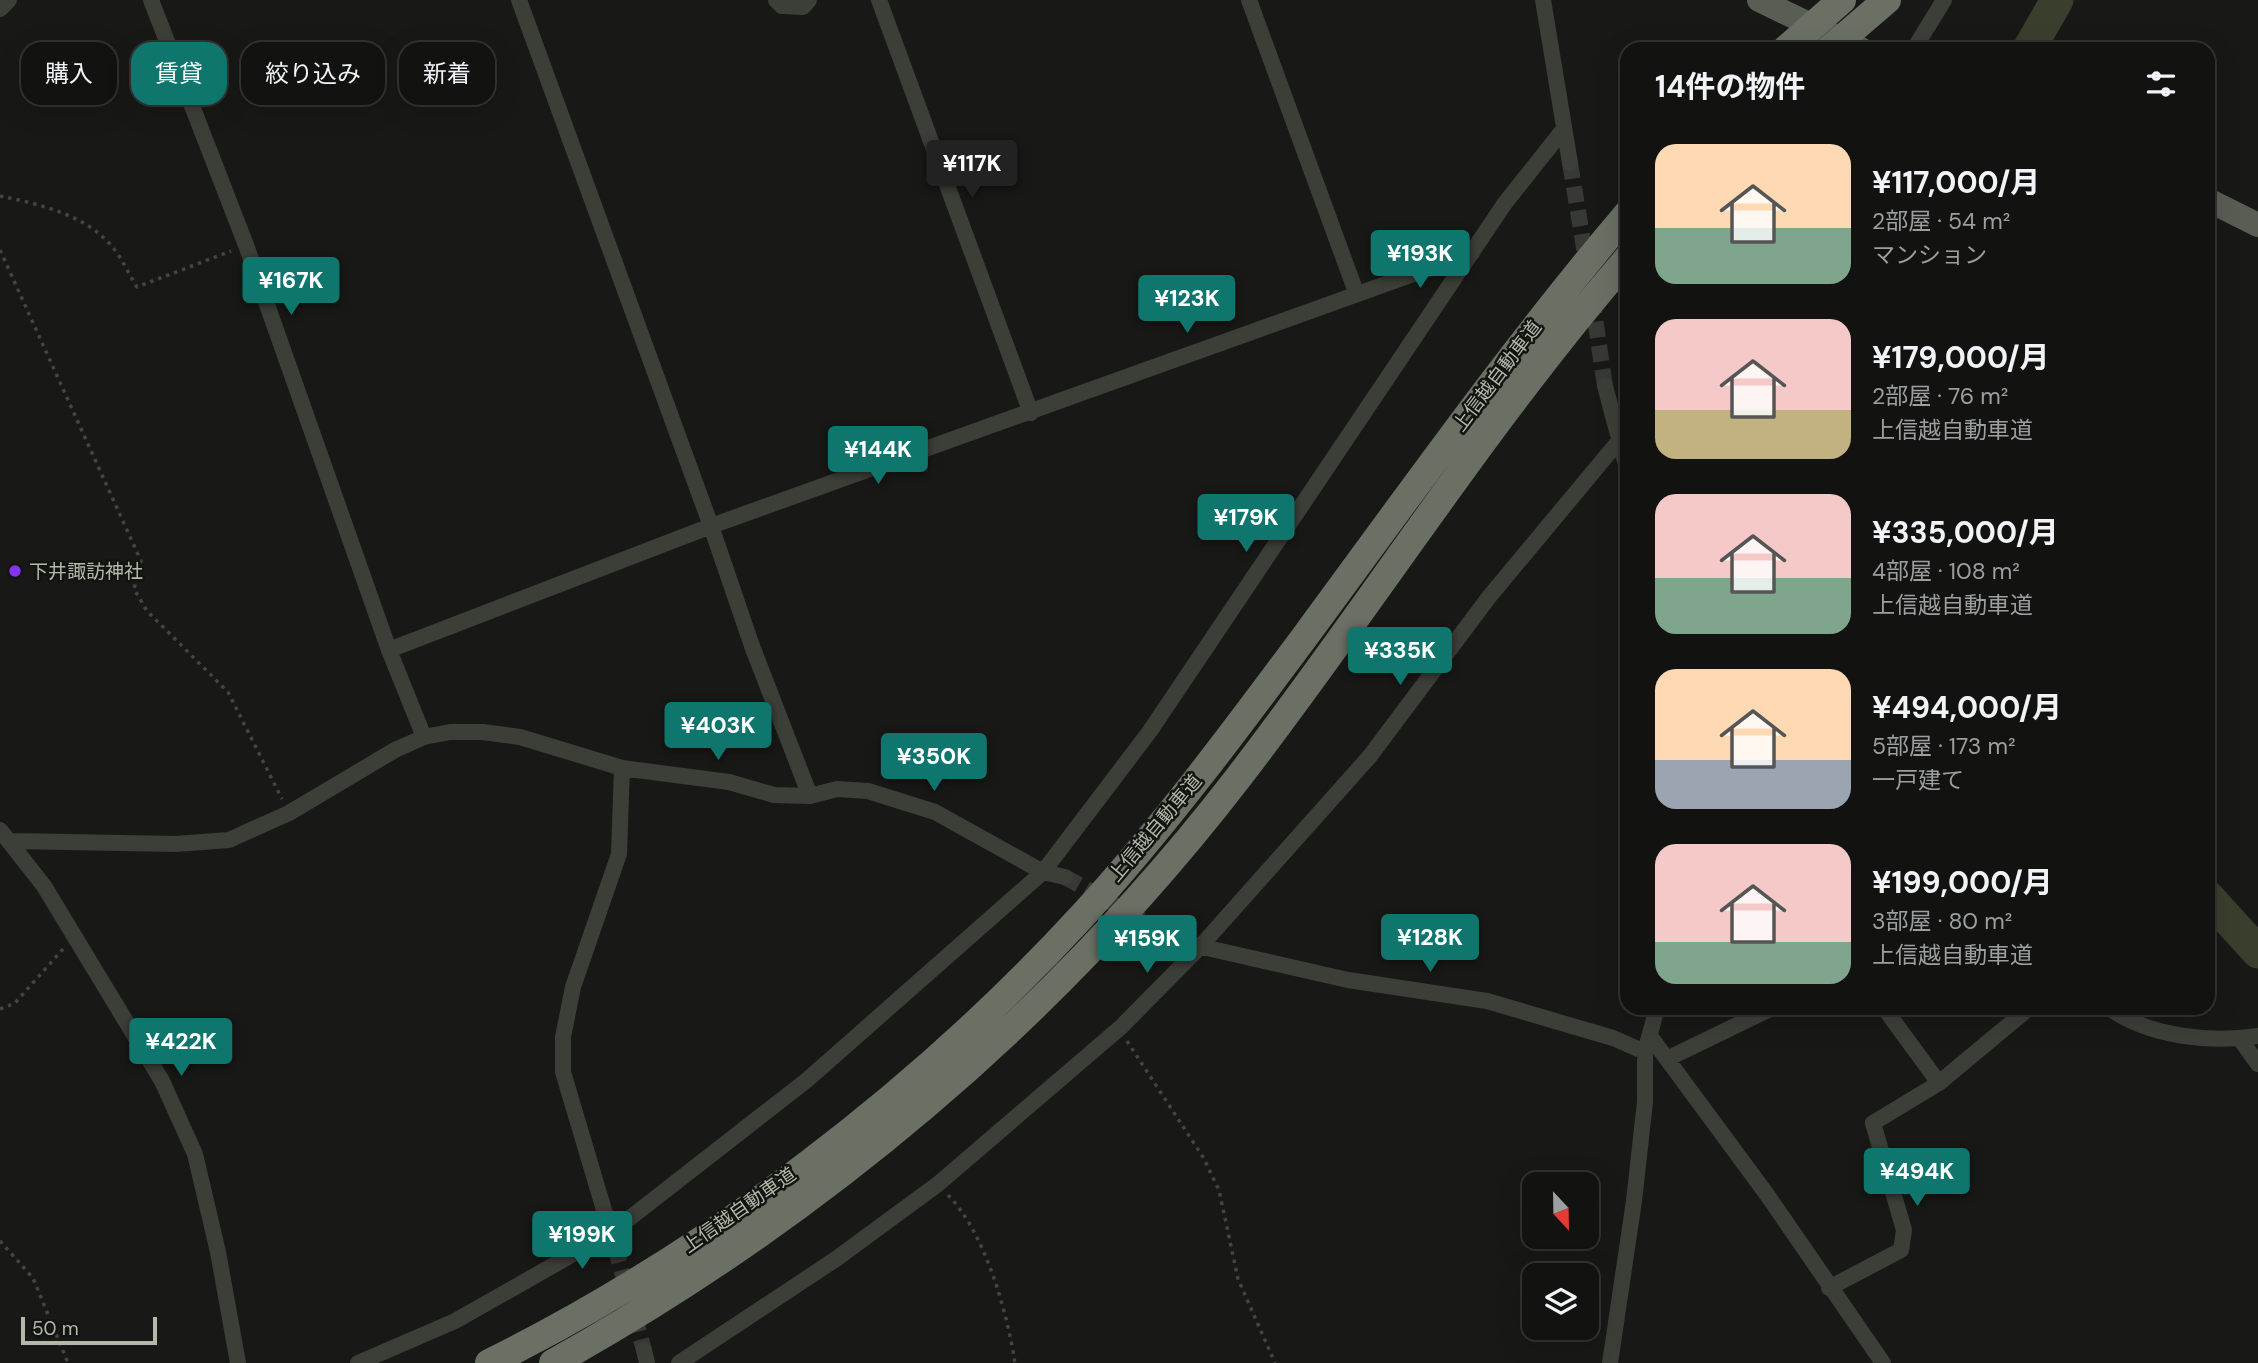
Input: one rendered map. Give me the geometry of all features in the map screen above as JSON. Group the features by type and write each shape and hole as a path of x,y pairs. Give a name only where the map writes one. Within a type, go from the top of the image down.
{"highway":[{"path":"1794,42 1842,0"},
{"path":"1838,42 1887,0"},
{"name":"上信越自動車道","path":"489,1363 591,1307 736,1214 877,1108 1016,983 1084,914 1208,765 1530,332 1620,223"},
{"name":"上信越自動車道","path":"552,1363 683,1286 835,1180 977,1061 1044,998 1175,857 1236,780 1546,359 1620,268"}],"main road":[{"path":"1759,0 1846,42"},
{"path":"2215,204 2258,225"}],"street":[{"path":"151,0 246,245 389,650 424,737"},
{"path":"519,0 712,526 752,646 810,796"},
{"path":"776,0 782,6 803,7 809,0"},
{"path":"879,0 1031,413"},
{"path":"1250,0 1356,292"},
{"path":"1543,0 1570,163"},
{"path":"1918,42 1944,0"},
{"path":"358,1363 454,1321 613,1240 807,1080 1043,872 1150,731 1505,203 1563,130"},
{"path":"389,650 712,526 1031,413 1356,292 1472,253"},
{"path":"1605,386 1620,428"},
{"path":"679,1363 836,1259 938,1184 1121,1027 1199,948 1370,756 1489,597 1620,440"},
{"path":"6,836 176,844 229,840 289,813 395,750 424,737 450,732 483,732 520,737 622,768 729,782 774,795 810,796 837,789 868,790 935,813 1043,872 1065,877"},
{"path":"613,1240 563,1072 563,1037 573,987 619,854 622,768"},
{"path":"6,836 44,886 162,1081 195,1154 218,1252 234,1361"},
{"path":"1181,942 1348,980 1488,1001 1613,1038 1648,1044 1669,1058 1883,1363"},
{"path":"1610,1363 1634,1200 1648,1044 1655,1015"},
{"path":"1669,1058 1758,1015"},
{"path":"1889,1015 1939,1083"},
{"path":"1829,1288 1900,1250 1904,1230 1873,1123 1939,1083 2021,1015"},
{"path":"2119,1015 2128,1021 2189,1037 2240,1039 2258,1036"},
{"path":"2240,1039 2258,1064"}],"path":[{"path":"0,196 36,203 83,223 113,248 137,288 246,245"},
{"path":"0,250 141,561 134,589 147,611 228,692 289,813"},
{"path":"0,1009 15,1003 74,937"},
{"path":"1121,1027 1203,1157 1219,1190 1238,1279 1275,1363"},
{"path":"938,1184 961,1208 993,1278 1015,1363"},
{"path":"0,1241 33,1278 68,1363"}],"waterway":[{"path":"2033,42 2057,0"},
{"path":"2215,905 2258,952"}],"tunnel":[{"path":"1570,163 1587,266"},
{"path":"1592,298 1605,386"},
{"path":"1065,877 1181,942"},
{"path":"615,1247 644,1350"}],"place":[{"name":"下井諏訪神社","path":"15,571"}]}
